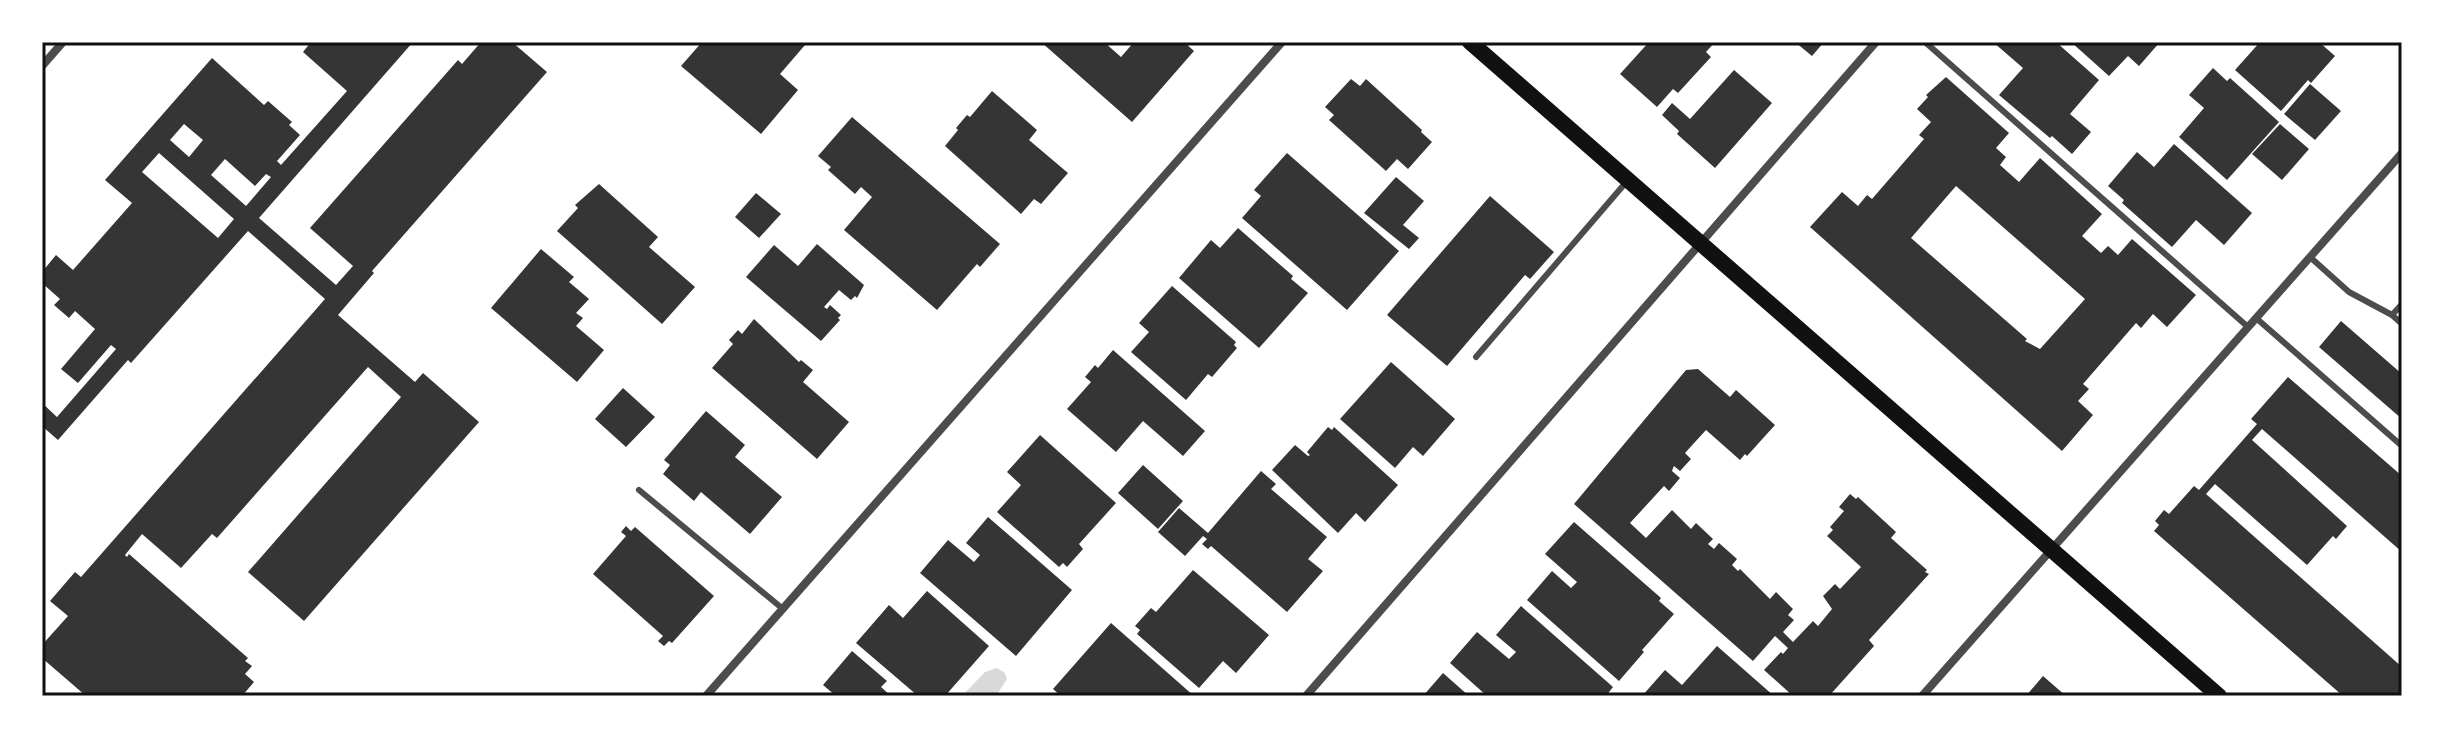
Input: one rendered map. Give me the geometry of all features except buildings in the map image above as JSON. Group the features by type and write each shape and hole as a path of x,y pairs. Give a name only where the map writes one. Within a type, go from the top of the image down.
{"main road":[{"path":"1470,42 2219,696"}],"street":[{"path":"42,66 63,42"},
{"path":"706,696 1282,42"},
{"path":"1306,696 1876,42"},
{"path":"1922,696 2402,153"}],"lane":[{"path":"1925,42 2248,327"},
{"path":"1476,357 1628,180"},
{"path":"2310,257 2349,292 2392,315 2402,324"},
{"path":"2392,315 2402,304"},
{"path":"2256,318 2402,446"},
{"path":"639,490 783,609"}],"shaded area":[{"path":"997,668 1005,673 1007,679 996,696 962,696 985,672"}]}
